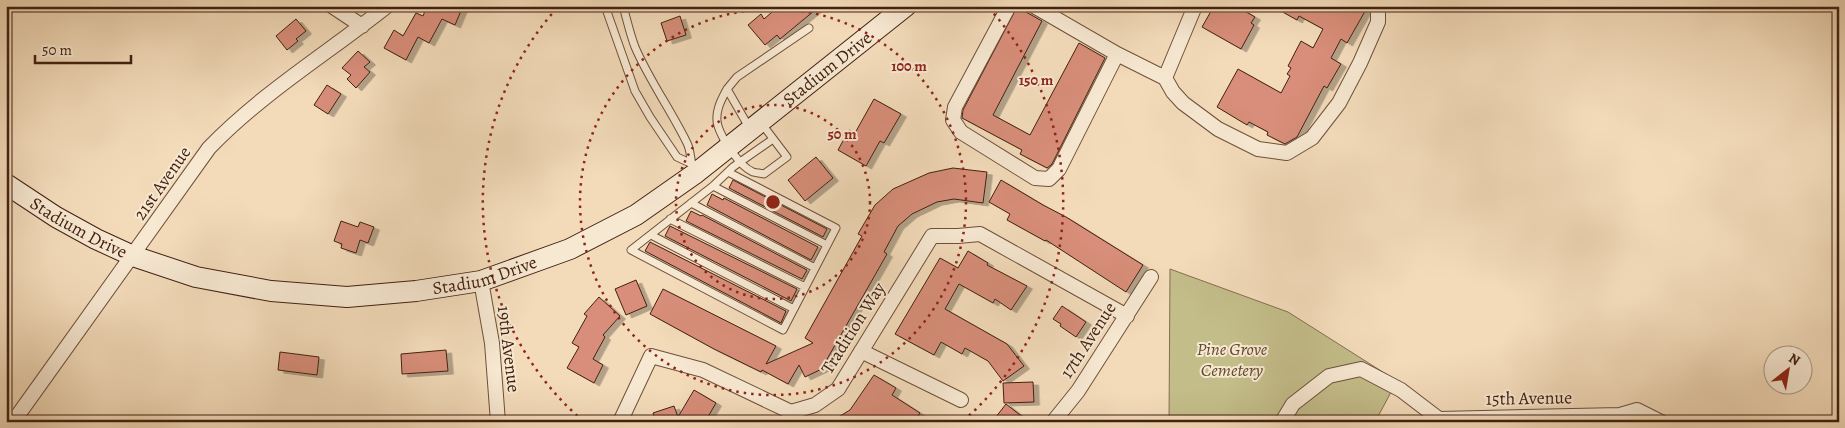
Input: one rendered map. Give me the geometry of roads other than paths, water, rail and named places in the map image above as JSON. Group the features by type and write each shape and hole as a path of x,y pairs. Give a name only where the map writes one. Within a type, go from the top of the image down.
{"street":[{"path":"332,6 362,26"},
{"name":"21st Avenue","path":"13,422 209,148 230,126 288,79 387,6"},
{"name":"Stadium Drive","path":"6,184 56,217 96,239 133,256 196,277 271,291 347,297 425,290 481,281 570,249 636,214 693,168 734,154 755,125 906,6"},
{"path":"1009,6 955,107 953,120 961,132 1035,178 1050,179 1059,169 1117,54"},
{"path":"1034,6 1117,54 1166,78 1173,92 1182,103 1218,129 1258,149 1287,153 1312,138 1339,103 1360,63 1378,22 1378,6"},
{"path":"1166,78 1195,6"},
{"name":"Tradition Way","path":"620,422 651,356 703,370 791,412 814,405 838,389 932,236 980,234 1127,316"},
{"name":"17th Avenue","path":"1053,422 1078,391 1151,277"},
{"name":"19th Avenue","path":"481,281 492,343 498,422"},
{"path":"861,351 961,400"},
{"path":"1282,422 1293,404 1329,376 1361,369 1401,390 1441,420"},
{"name":"15th Avenue","path":"1441,420 1618,418 1636,410 1661,422"}],"lane":[{"path":"605,6 635,91 677,157 693,168"},
{"path":"623,6 635,47 670,115 686,140 690,149 693,168"},
{"path":"727,89 755,125 772,139 787,157 764,174 752,172 734,154 717,125 718,105 727,89 738,77 809,28"},
{"path":"734,154 772,139"},
{"path":"728,172 836,228 783,330 631,250 713,186 728,172 734,154"},
{"path":"713,186 828,245"},
{"path":"691,203 815,268"},
{"path":"670,219 805,287"},
{"path":"651,235 794,309"}],"park label":[{"name":"Pine Grove Cemetery","path":"1232,359"}]}
